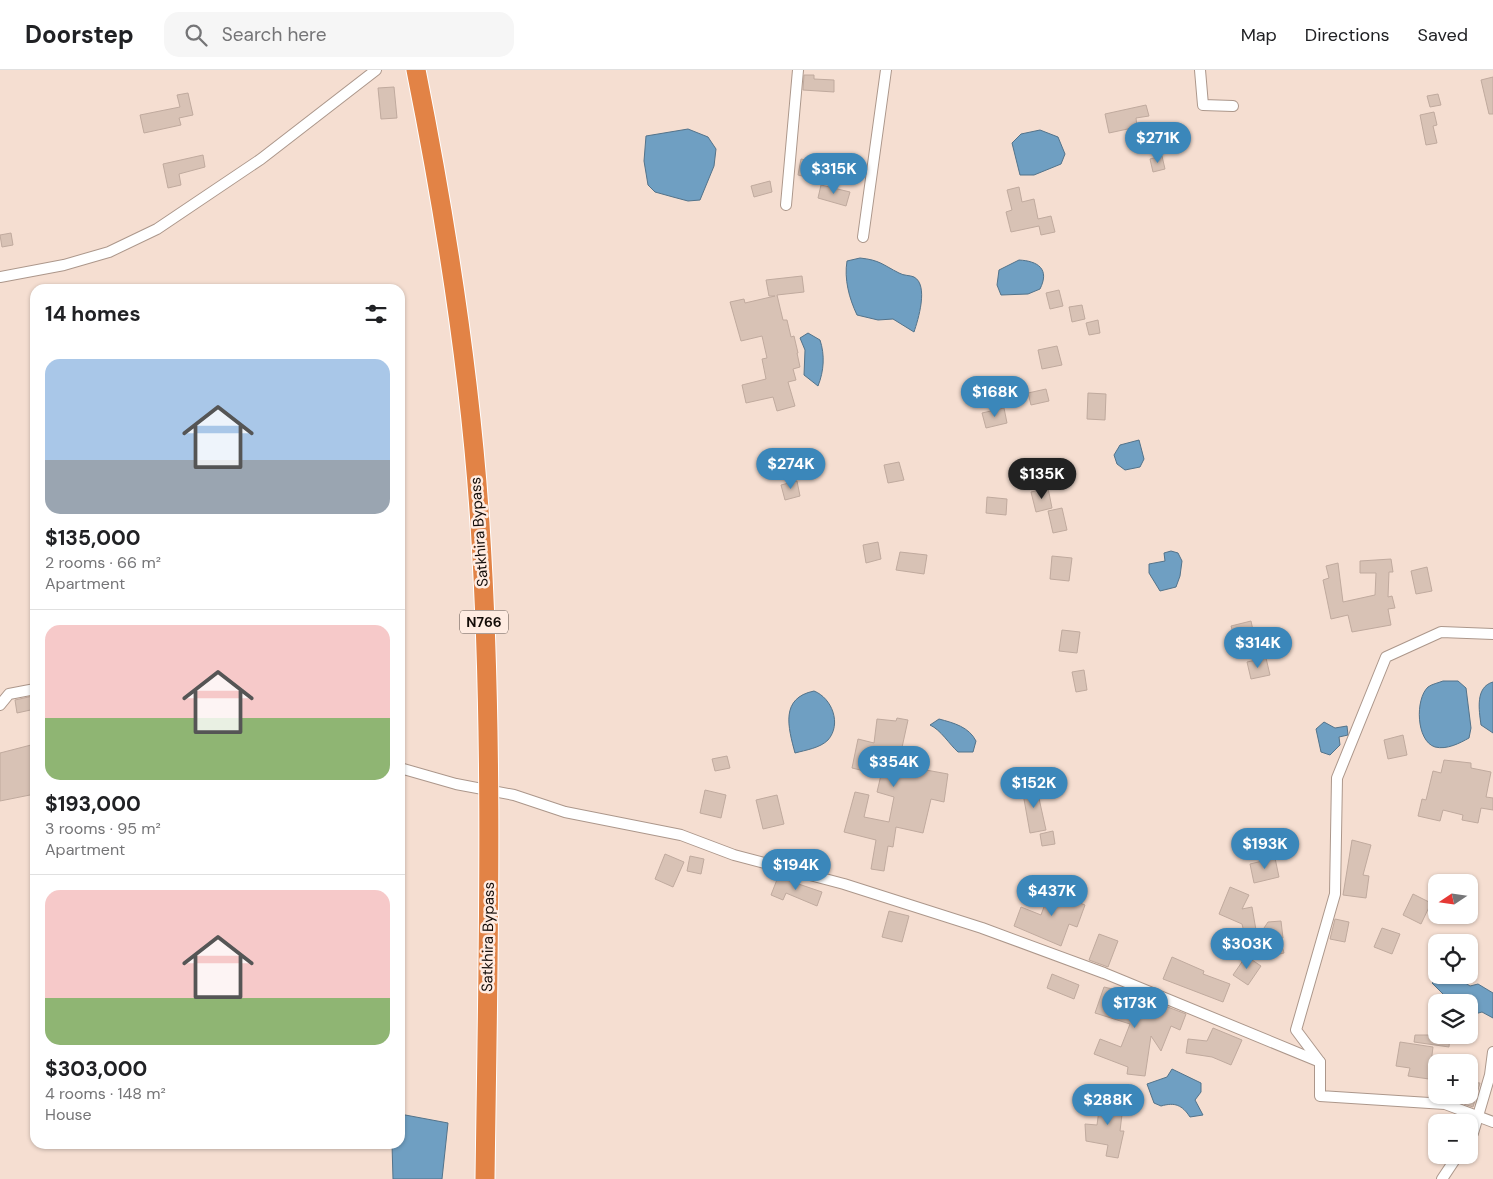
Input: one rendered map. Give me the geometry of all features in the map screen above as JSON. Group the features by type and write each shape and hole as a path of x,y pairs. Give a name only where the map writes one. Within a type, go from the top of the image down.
{"highway":[{"name":"Satkhira Bypass","path":"416,70 434,159 464,357 480,523 490,791 486,1179"}],"street":[{"path":"0,277 64,265 109,252 157,229 261,159 376,70"},
{"path":"786,205 798,70"},
{"path":"863,237 886,70"},
{"path":"1200,70 1203,105 1233,106"},
{"path":"1470,1114 1445,1104 1320,1096 1320,1062 1296,1030 1335,894 1337,778 1386,657 1442,632 1493,634"},
{"path":"0,705 9,694 30,689"},
{"path":"405,769 490,791 514,794 565,812 681,835 734,855 844,884 982,928 1104,973 1320,1062"},
{"path":"1493,1052 1490,1075 1478,1117 1493,1122"},
{"path":"1442,1179 1452,1164"}],"water":[{"path":"688,129 708,137 716,149 714,166 700,200 688,201 655,192 648,185 644,161 646,136"},
{"path":"1040,130 1058,137 1065,154 1061,164 1034,175 1020,175 1012,143 1021,134"},
{"path":"860,258 877,262 901,274 914,277 918,281 922,295 914,332 893,319 878,320 857,315 848,288 846,268 847,261"},
{"path":"1019,260 1037,264 1043,271 1043,282 1040,289 1028,294 1001,295 997,285 999,270"},
{"path":"808,333 820,340 823,351 822,375 818,386 804,375 805,350 800,338"},
{"path":"1139,440 1144,459 1140,467 1125,470 1117,464 1114,455 1120,445"},
{"path":"1171,551 1178,553 1182,561 1180,576 1176,587 1160,591 1149,573 1149,564 1165,561 1164,553"},
{"path":"1443,681 1458,681 1466,688 1471,728 1469,738 1453,746 1440,748 1429,743 1424,737 1419,710 1424,693 1428,687"},
{"path":"1493,682 1493,733 1481,725 1479,706 1483,689"},
{"path":"814,691 826,699 833,712 834,727 832,734 821,745 795,753 789,724 791,707 803,695"},
{"path":"939,719 955,724 969,732 976,741 973,752 958,752 930,725"},
{"path":"1324,722 1335,728 1347,726 1348,735 1339,737 1340,745 1330,755 1321,752 1316,729"},
{"path":"1433,984 1467,984 1470,986 1478,984 1493,993 1493,1018 1482,1012 1478,1013 1478,994 1443,994"},
{"path":"1172,1069 1201,1083 1201,1092 1195,1100 1203,1115 1190,1117 1178,1106 1170,1104 1161,1106 1154,1103 1147,1084 1167,1077"},
{"path":"405,1115 448,1123 442,1179 393,1179 392,1149 405,1149"}],"building":[{"path":"804,75 814,75 814,79 834,80 834,92 803,90"},
{"path":"1493,77 1493,114 1489,114 1481,80"},
{"path":"394,87 397,118 381,119 378,88"},
{"path":"188,93 193,115 179,118 181,125 144,133 140,115 180,107 177,95"},
{"path":"1438,94 1441,105 1430,107 1427,96"},
{"path":"1146,105 1149,116 1136,118 1137,127 1109,133 1105,114"},
{"path":"1434,112 1437,125 1433,126 1437,143 1426,145 1420,115"},
{"path":"203,155 205,167 179,174 181,185 168,188 163,164"},
{"path":"1162,156 1165,169 1153,172 1150,159"},
{"path":"820,158 837,163 831,183 798,175 801,159 819,163"},
{"path":"770,181 772,192 754,197 751,186"},
{"path":"821,185 850,192 846,206 818,198"},
{"path":"1019,187 1022,202 1034,199 1038,219 1051,216 1055,232 1041,235 1039,226 1011,232 1006,212 1012,210 1007,190"},
{"path":"11,233 13,245 2,247 0,235"},
{"path":"802,276 804,292 777,295 783,320 787,320 791,337 794,336 798,353 800,367 793,369 796,380 788,382 795,406 777,411 773,397 746,403 742,385 766,379 762,359 767,358 762,336 741,341 730,302 744,299 745,303 775,296 769,296 766,280"},
{"path":"1059,290 1063,306 1050,309 1046,293"},
{"path":"1082,305 1085,319 1072,322 1069,307"},
{"path":"1098,320 1100,333 1089,335 1086,323"},
{"path":"1057,346 1062,365 1042,369 1038,350"},
{"path":"1046,389 1049,401 1031,405 1028,393"},
{"path":"1088,393 1106,394 1105,420 1087,419"},
{"path":"1004,408 1007,423 986,428 982,413"},
{"path":"899,462 904,480 888,483 884,465"},
{"path":"797,481 800,496 785,500 781,485"},
{"path":"1048,488 1052,508 1036,512 1031,492"},
{"path":"987,497 1007,499 1006,515 986,513"},
{"path":"1062,508 1067,530 1053,533 1048,511"},
{"path":"878,542 881,559 866,563 863,545"},
{"path":"900,552 927,555 924,574 896,570"},
{"path":"1052,556 1072,558 1069,581 1050,579"},
{"path":"1391,559 1393,572 1389,572 1388,597 1392,596 1395,608 1388,609 1391,625 1352,632 1348,615 1331,619 1323,580 1329,578 1326,566 1338,563 1343,602 1375,595 1376,573 1360,573 1360,561"},
{"path":"1427,567 1432,591 1416,594 1411,571"},
{"path":"1251,621 1254,635 1235,639 1231,626"},
{"path":"1062,630 1080,632 1077,653 1059,651"},
{"path":"1266,658 1270,675 1251,679 1247,662"},
{"path":"1084,670 1087,690 1076,692 1072,672"},
{"path":"30,697 30,710 17,713 15,700"},
{"path":"897,718 908,720 901,752 928,758 926,770 948,774 944,802 931,799 923,833 896,827 893,847 888,846 884,871 871,869 876,840 844,832 855,792 869,795 864,817 889,822 894,797 877,792 881,775 852,768 858,739 874,743 877,719 896,721"},
{"path":"1403,735 1407,755 1388,759 1384,740"},
{"path":"30,745 30,795 0,801 0,753"},
{"path":"727,756 730,768 715,771 712,759"},
{"path":"1444,760 1471,763 1471,768 1491,772 1486,797 1493,798 1493,810 1481,808 1478,823 1462,820 1463,815 1443,810 1440,821 1418,816 1422,799 1426,800 1433,771 1441,773"},
{"path":"1051,776 1054,788 1043,791 1040,779"},
{"path":"1036,785 1046,830 1030,833 1022,788"},
{"path":"705,790 726,795 721,818 700,813"},
{"path":"777,795 784,824 763,829 756,800"},
{"path":"1053,831 1055,844 1042,846 1040,834"},
{"path":"1352,840 1371,845 1363,875 1369,876 1366,898 1343,895"},
{"path":"665,854 684,862 673,887 655,879"},
{"path":"690,856 704,859 701,874 687,871"},
{"path":"1275,858 1279,877 1254,883 1250,864"},
{"path":"778,877 822,892 817,906 786,893 783,900 771,895"},
{"path":"1052,885 1072,893 1070,899 1085,905 1077,927 1069,924 1061,946 1014,926 1021,907 1041,915"},
{"path":"1230,887 1249,895 1242,909 1252,907 1256,930 1244,932 1242,924 1219,914"},
{"path":"1413,894 1428,902 1428,909 1421,924 1403,915"},
{"path":"889,911 909,916 902,942 882,937"},
{"path":"1335,919 1349,922 1345,942 1330,939"},
{"path":"1281,921 1283,938 1280,938 1284,953 1271,956 1264,928 1268,922"},
{"path":"1382,928 1400,934 1392,954 1374,947"},
{"path":"1099,934 1118,941 1108,967 1089,960"},
{"path":"1246,956 1261,966 1248,985 1233,975"},
{"path":"1172,957 1204,971 1203,974 1230,984 1223,1002 1163,979"},
{"path":"1052,974 1079,985 1074,999 1047,988"},
{"path":"1104,987 1142,996 1140,1002 1163,1011 1165,1006 1186,1014 1180,1030 1171,1026 1161,1051 1151,1036 1145,1076 1127,1074 1128,1067 1094,1054 1100,1039 1121,1047 1130,1024 1095,1013"},
{"path":"1213,1028 1242,1040 1231,1065 1212,1057 1186,1053 1188,1039 1207,1041"},
{"path":"1415,1035 1428,1035 1428,1044 1414,1042"},
{"path":"1400,1042 1433,1047 1432,1054 1428,1054 1428,1079 1408,1076 1410,1068 1396,1066"},
{"path":"1428,1044 1449,1044 1449,1047"},
{"path":"1101,1095 1124,1098 1120,1131 1124,1131 1118,1158 1106,1156 1108,1145 1086,1141 1085,1124 1097,1125"}]}
